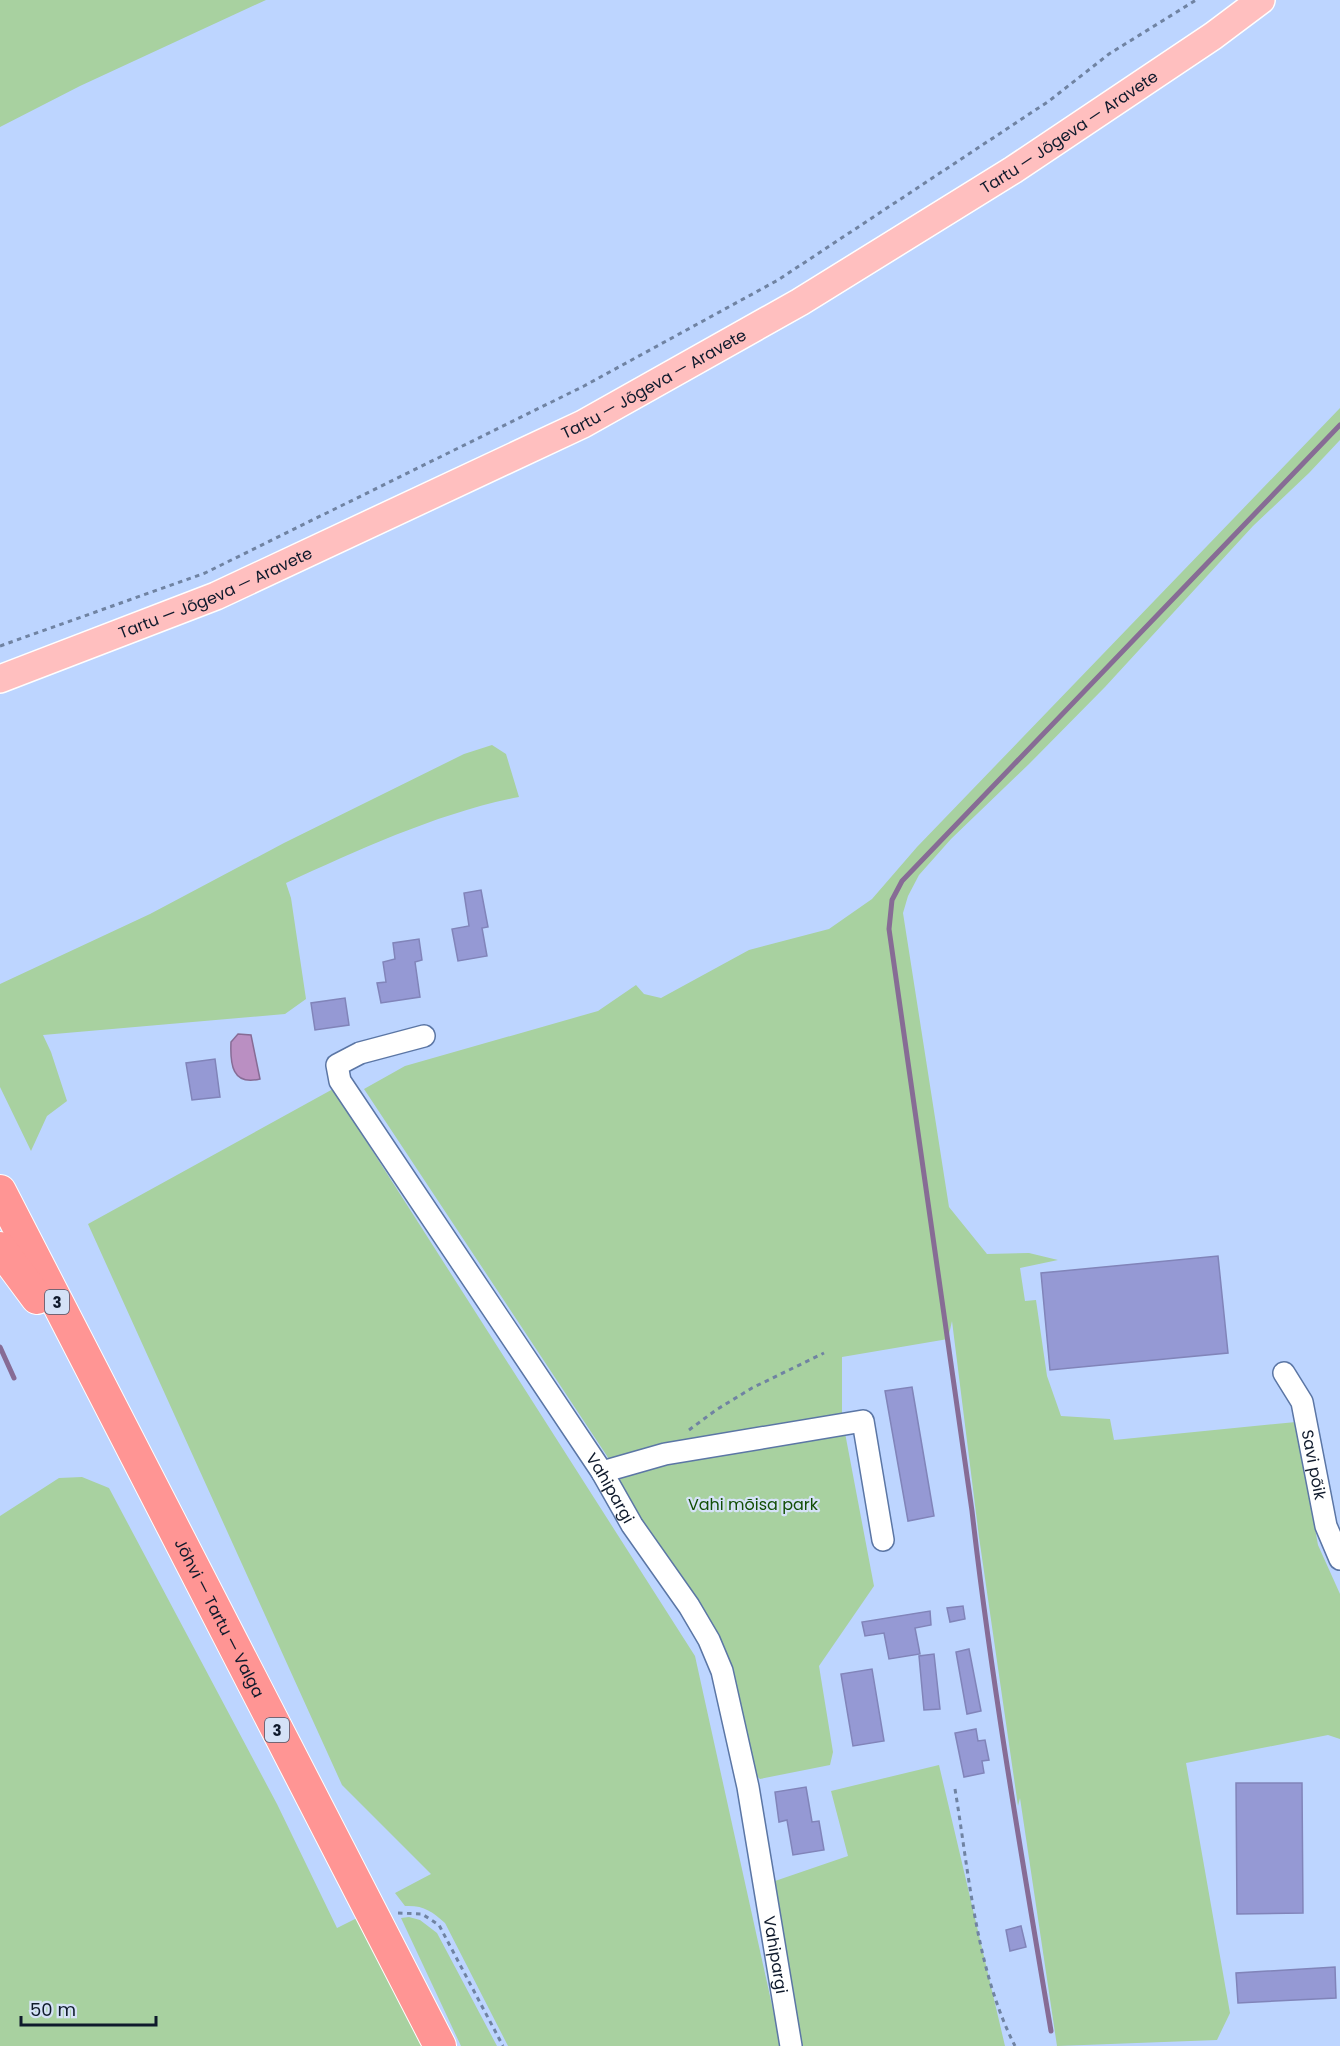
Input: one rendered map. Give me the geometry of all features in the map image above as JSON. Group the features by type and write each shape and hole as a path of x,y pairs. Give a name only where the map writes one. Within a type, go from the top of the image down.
{"highway":[{"name":"Jõhvi — Tartu — Valga","path":"0,1191 440,2046"},
{"path":"0,1248 49,1314 114,1414"}],"main road":[{"name":"Tartu — Jõgeva — Aravete","path":"4,680 216,596 583,424 800,302 1013,170 1213,36 1261,0"}],"street":[{"name":"Vahipargi","path":"424,1036 360,1053 337,1065 340,1081 602,1472 632,1525 689,1606 709,1640 722,1671 748,1787 791,2046"},
{"name":"Savi põik","path":"1284,1373 1302,1402 1326,1526 1340,1559"},
{"path":"602,1472 665,1454 862,1421 883,1540"}],"path":[{"path":"0,646 205,573 584,386 778,280 1049,101 1109,54 1196,0"},
{"path":"665,1454 686,1432 716,1410 752,1388 824,1353"},
{"path":"956,1789 982,1943 994,1995 1016,2046"},
{"path":"372,1914 422,1914 439,1925 503,2046"}],"green space":[{"path":"0,0 266,0 80,86 0,127"},
{"name":"Vahi mõisa park","path":"1340,408 1340,440 1253,526 1105,687 951,839 919,875 908,896 903,913 949,1207 987,1254 1029,1253 1058,1260 1020,1268 1025,1301 1036,1300 1047,1376 1061,1416 1110,1419 1114,1440 1296,1422 1318,1545 1340,1594 1340,1739 1328,1735 1186,1763 1230,2013 1217,2040 1057,2046 1020,1798 1018,1806 979,1537 952,1321 948,1339 842,1357 842,1417 874,1586 819,1666 833,1752 830,1765 760,1779 751,1771 735,1687 624,1496 607,1456 364,1089 405,1066 598,1011 636,985 644,994 661,998 749,950 829,929 872,899 917,847"},
{"path":"492,745 506,754 519,797 429,822 286,883 291,898 306,999 285,1014 43,1035 67,1101 47,1116 31,1151 0,1087 0,984 150,914 284,843 464,754"},
{"path":"333,1089 695,1656 781,2046 508,2046 445,1923 427,1910 405,1906 395,1893 431,1874 342,1785 88,1224"},
{"path":"82,1477 109,1488 277,1804 337,1928 361,1916 423,2046 0,2046 0,1516 59,1478"},
{"path":"939,1765 1005,2046 797,2046 771,1888 775,1881 848,1856 831,1791"},
{"path":"409,1917 420,1920 437,1933 497,2046 461,2046 401,1918"}],"shaded area":[{"path":"238,1034 251,1035 260,1079 251,1080 238,1076 232,1065 231,1042"}],"building":[{"path":"481,890 488,927 482,928 487,956 458,961 452,929 469,926 464,893"},
{"path":"419,939 422,960 415,962 420,997 381,1003 377,983 386,982 383,962 395,959 393,943"},
{"path":"345,998 349,1025 315,1030 311,1003"},
{"path":"215,1059 220,1097 192,1100 186,1063"},
{"path":"1218,1256 1228,1353 1050,1370 1041,1273"},
{"path":"912,1387 934,1516 908,1521 885,1391"},
{"path":"963,1606 965,1619 950,1622 947,1608"},
{"path":"930,1611 931,1625 915,1628 920,1654 889,1659 884,1633 865,1636 862,1622"},
{"path":"969,1649 981,1711 967,1714 956,1652"},
{"path":"934,1654 940,1709 924,1710 919,1656"},
{"path":"872,1669 884,1741 853,1746 841,1674"},
{"path":"976,1729 978,1741 985,1740 989,1760 982,1761 984,1773 964,1777 955,1733"},
{"path":"1236,1783 1302,1783 1303,1913 1237,1914"},
{"path":"806,1787 812,1822 819,1821 824,1850 793,1855 787,1820 779,1822 775,1792"},
{"path":"1021,1926 1026,1947 1010,1951 1006,1930"},
{"path":"1335,1967 1336,1998 1238,2003 1236,1973"}],"waterway":[{"path":"1051,2031 989,1642 889,929 892,900 902,881 1340,425"},
{"path":"0,1347 14,1378"}]}
